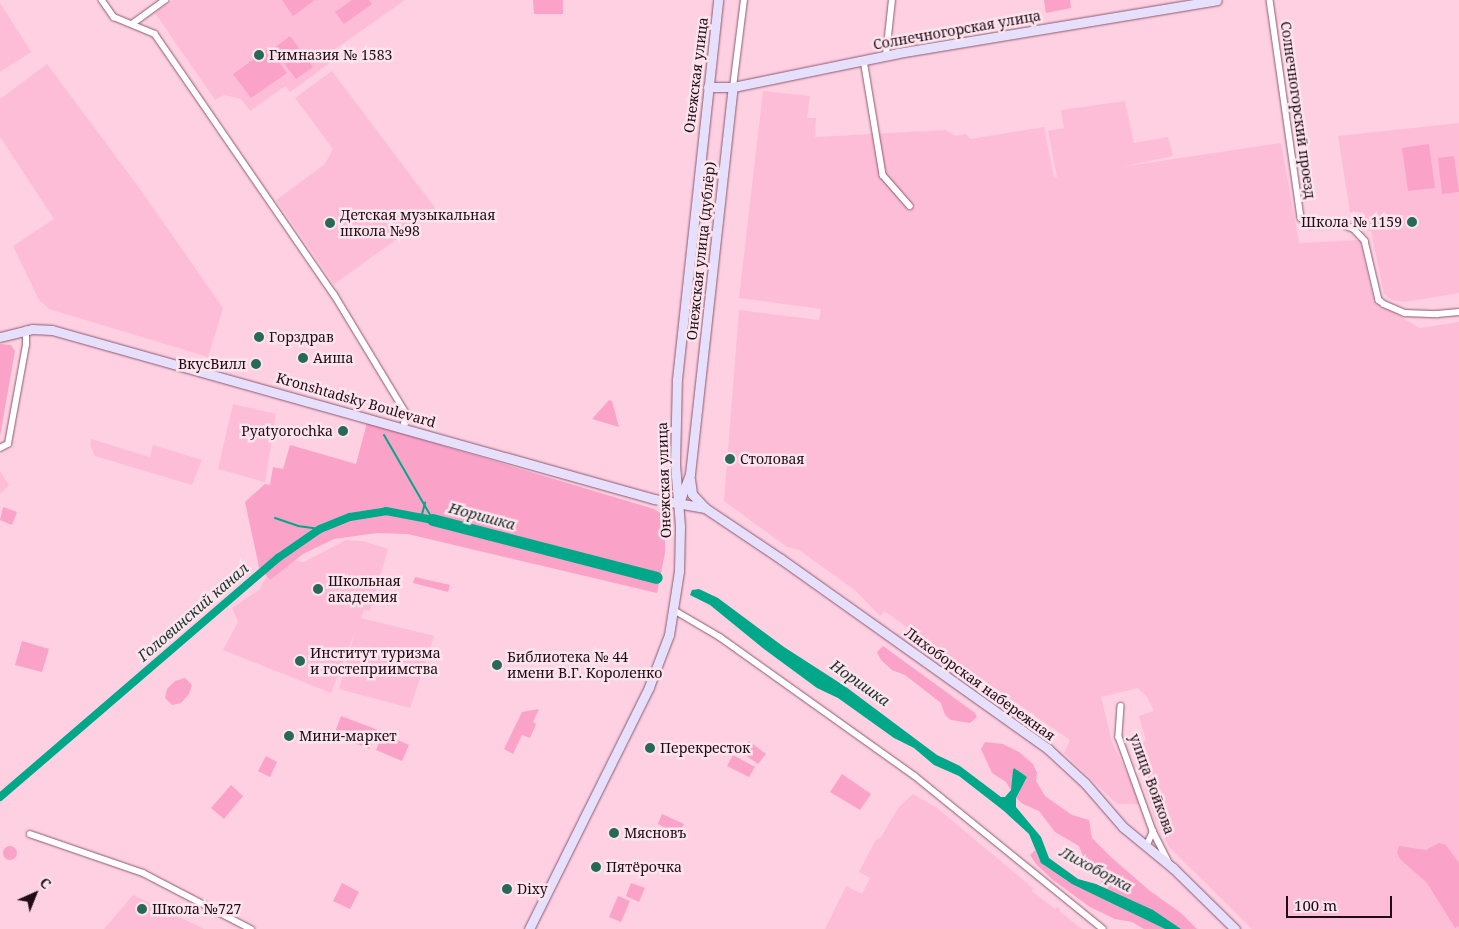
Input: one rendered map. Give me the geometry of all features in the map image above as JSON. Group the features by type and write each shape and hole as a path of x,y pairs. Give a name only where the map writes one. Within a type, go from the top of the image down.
{"street":[{"path":"102,0 114,17 155,34 310,258 406,413 404,428"},
{"path":"132,24 166,0"},
{"name":"Онежская улица","path":"529,929 649,687 669,635 679,571 679,503 676,464 677,379 718,0"},
{"name":"Онежская улица (дублёр)","path":"679,503 690,474 744,0"},
{"path":"886,55 892,0"},
{"name":"Солнечногорская улица","path":"708,87 733,87 886,55 1166,4 1217,0"},
{"name":"Солнечногорский проезд","path":"1270,0 1301,218 1311,225 1341,224 1354,229 1365,241 1379,300 1384,304 1405,313 1437,314 1459,312"},
{"path":"864,60 883,175 910,206"},
{"path":"0,448 8,444 26,345 26,330"},
{"name":"Kronshtadsky Boulevard","path":"0,338 26,330 52,330 654,499 679,503"},
{"path":"690,474 692,494 705,508"},
{"name":"Лихоборская набережная","path":"679,503 705,508 781,559 1048,749 1085,783 1123,826 1146,848 1173,868 1235,929"},
{"path":"674,610 720,637 915,776 1103,929"},
{"name":"улица Войкова","path":"1121,706 1119,737 1153,831 1173,868"},
{"path":"1146,848 1153,831"},
{"path":"30,834 143,873 251,929"}],"shaded area":[{"name":"Гимназия № 1583","path":"173,0 405,0 334,50 334,60 290,92 285,86 250,111 241,99 224,95 215,100 155,13"},
{"path":"282,0 315,0 293,16"},
{"path":"352,0 369,0 372,4 344,24 335,12"},
{"path":"533,0 563,0 563,14 534,14"},
{"path":"1044,0 1070,0 1071,8 1046,13"},
{"path":"0,3 31,52 0,72"},
{"path":"290,36 313,67 296,79 273,49"},
{"path":"269,48 287,73 251,98 233,74"},
{"path":"47,64 140,189 223,308 208,357 49,309 39,300 13,246 54,219 0,137 0,99"},
{"path":"332,71 435,208 416,221 418,224 334,284 276,200 325,164 333,149 295,98"},
{"path":"763,91 810,96 807,118 816,118 815,137 946,130 955,136 966,134 970,139 1044,127 1054,178 1057,177 1048,131 1064,128 1061,110 1125,101 1134,143 1168,137 1173,156 1121,167 1281,143 1299,243 1360,240 1374,300 1419,328 1459,322 1459,929 1252,929 1169,847 1154,816 1132,745 1146,741 1139,716 1154,711 1147,697 1138,688 1101,697 1112,742 1132,783 1139,804 1117,804 1064,753 1070,740 884,611 880,616 856,591 799,550 787,547 724,501 739,310 819,320 821,309 739,298"},
{"name":"Школа № 1159","path":"1459,123 1459,293 1405,302 1392,300 1384,294 1371,231 1368,231 1363,212 1350,212 1338,136"},
{"path":"1429,144 1435,188 1408,191 1402,148"},
{"path":"1454,156 1459,192 1442,194 1438,158"},
{"path":"0,344 11,345 15,351 0,436"},
{"path":"609,400 612,401 619,427 592,419"},
{"path":"233,404 276,414 265,482 218,469"},
{"path":"367,423 654,509 665,516 665,553 657,593 408,534 377,533 334,539 303,554 270,580 259,567 245,502 265,484 270,485 273,467 283,469 290,445 356,464"},
{"path":"91,439 150,457 153,445 202,460 192,485 95,456 90,445"},
{"path":"0,471 9,485 0,494"},
{"path":"3,507 17,512 12,525 0,520"},
{"path":"346,540 363,541 388,549 370,611 364,610 361,618 434,636 410,708 339,689 355,632 331,693 223,650 238,622 232,608 259,590 278,558 304,562"},
{"path":"415,577 450,585 448,592 413,583"},
{"path":"699,589 718,598 784,647 846,687 937,755 960,766 1001,797 1005,797 1011,790 1014,768 1020,772 1027,777 1016,798 1016,807 1041,837 1049,858 1078,879 1096,884 1153,910 1181,929 1165,929 1072,884 1041,863 1029,834 1004,811 959,776 934,765 914,748 894,738 838,698 817,688 764,649 710,605 690,595 692,590"},
{"path":"22,641 49,649 42,672 15,665"},
{"path":"883,646 975,713 977,717 970,723 951,720 945,715 941,703 905,675 892,670 881,660 877,652"},
{"path":"185,678 192,685 189,694 181,703 172,705 165,698 167,689 175,681"},
{"path":"539,709 533,722 536,724 530,738 522,735 513,754 504,749 522,712"},
{"path":"341,716 378,730 370,749 334,735"},
{"path":"383,734 409,745 402,761 376,750"},
{"path":"749,741 766,754 758,764 741,752"},
{"path":"985,742 1003,744 1019,752 1033,764 1037,773 1036,781 1045,796 1072,815 1089,820 1092,838 1150,891 1181,913 1197,929 1181,929 1117,894 1104,889 1099,877 1086,863 1079,846 1055,832 1039,811 1023,804 1016,798 1027,777 1014,768 1011,790 1006,782 992,773 981,749"},
{"path":"733,755 755,767 749,777 727,766"},
{"path":"266,756 277,762 270,777 258,771"},
{"path":"842,774 871,794 860,810 830,792"},
{"path":"231,785 243,796 224,819 211,808"},
{"path":"913,794 937,808 1033,888 1032,891 1055,909 1057,907 1060,909 1059,911 1082,929 825,929 846,886 862,894 870,878 859,872 875,841 881,837 899,807"},
{"path":"662,814 684,824 679,835 658,824"},
{"path":"1439,843 1446,845 1459,863 1459,926 1455,928 1427,883 1400,859 1397,853 1399,846 1426,850"},
{"path":"7,846 13,846 17,853 13,860 7,860 3,856 3,850"},
{"path":"1035,850 1045,866 1067,881 1165,929 1144,929 1132,922 1115,919 1090,907 1053,880 1036,864 1030,855"},
{"path":"342,883 359,892 350,909 333,901"},
{"path":"631,883 645,888 639,902 626,896"},
{"name":"Школа №727","path":"133,895 200,927 204,929 104,929"},
{"path":"618,896 630,901 621,922 609,917"}],"waterway":[{"name":"Норишка","path":"384,435 433,520"},
{"name":"Норишка","path":"421,518 425,503"},
{"name":"Головинский канал","path":"0,797 278,558 320,529 350,517 386,511 433,520"},
{"path":"275,518 298,526 320,529"},
{"name":"Норишка","path":"433,520 657,578"}],"place":[{"name":"Гимназия № 1583","path":"259,55"},
{"name":"Школа № 1159","path":"1412,222"},
{"name":"Детская музыкальная школа №98","path":"330,223"},
{"name":"Горздрав","path":"259,337"},
{"name":"Аиша","path":"303,358"},
{"name":"ВкусВилл","path":"256,364"},
{"name":"Pyatyorochka","path":"343,431"},
{"name":"Столовая","path":"730,459"},
{"name":"Школьная академия","path":"318,589"},
{"name":"Институт туризма и гостеприимства","path":"300,661"},
{"name":"Библиотека № 44 имени В.Г. Короленко","path":"497,665"},
{"name":"Мини-маркет","path":"289,736"},
{"name":"Перекресток","path":"650,748"},
{"name":"Мясновъ","path":"614,833"},
{"name":"Пятёрочка","path":"596,867"},
{"name":"Dixy","path":"507,889"},
{"name":"Школа №727","path":"142,909"}],"water label":[{"name":"Лихоборка","path":"1096,869"}]}
